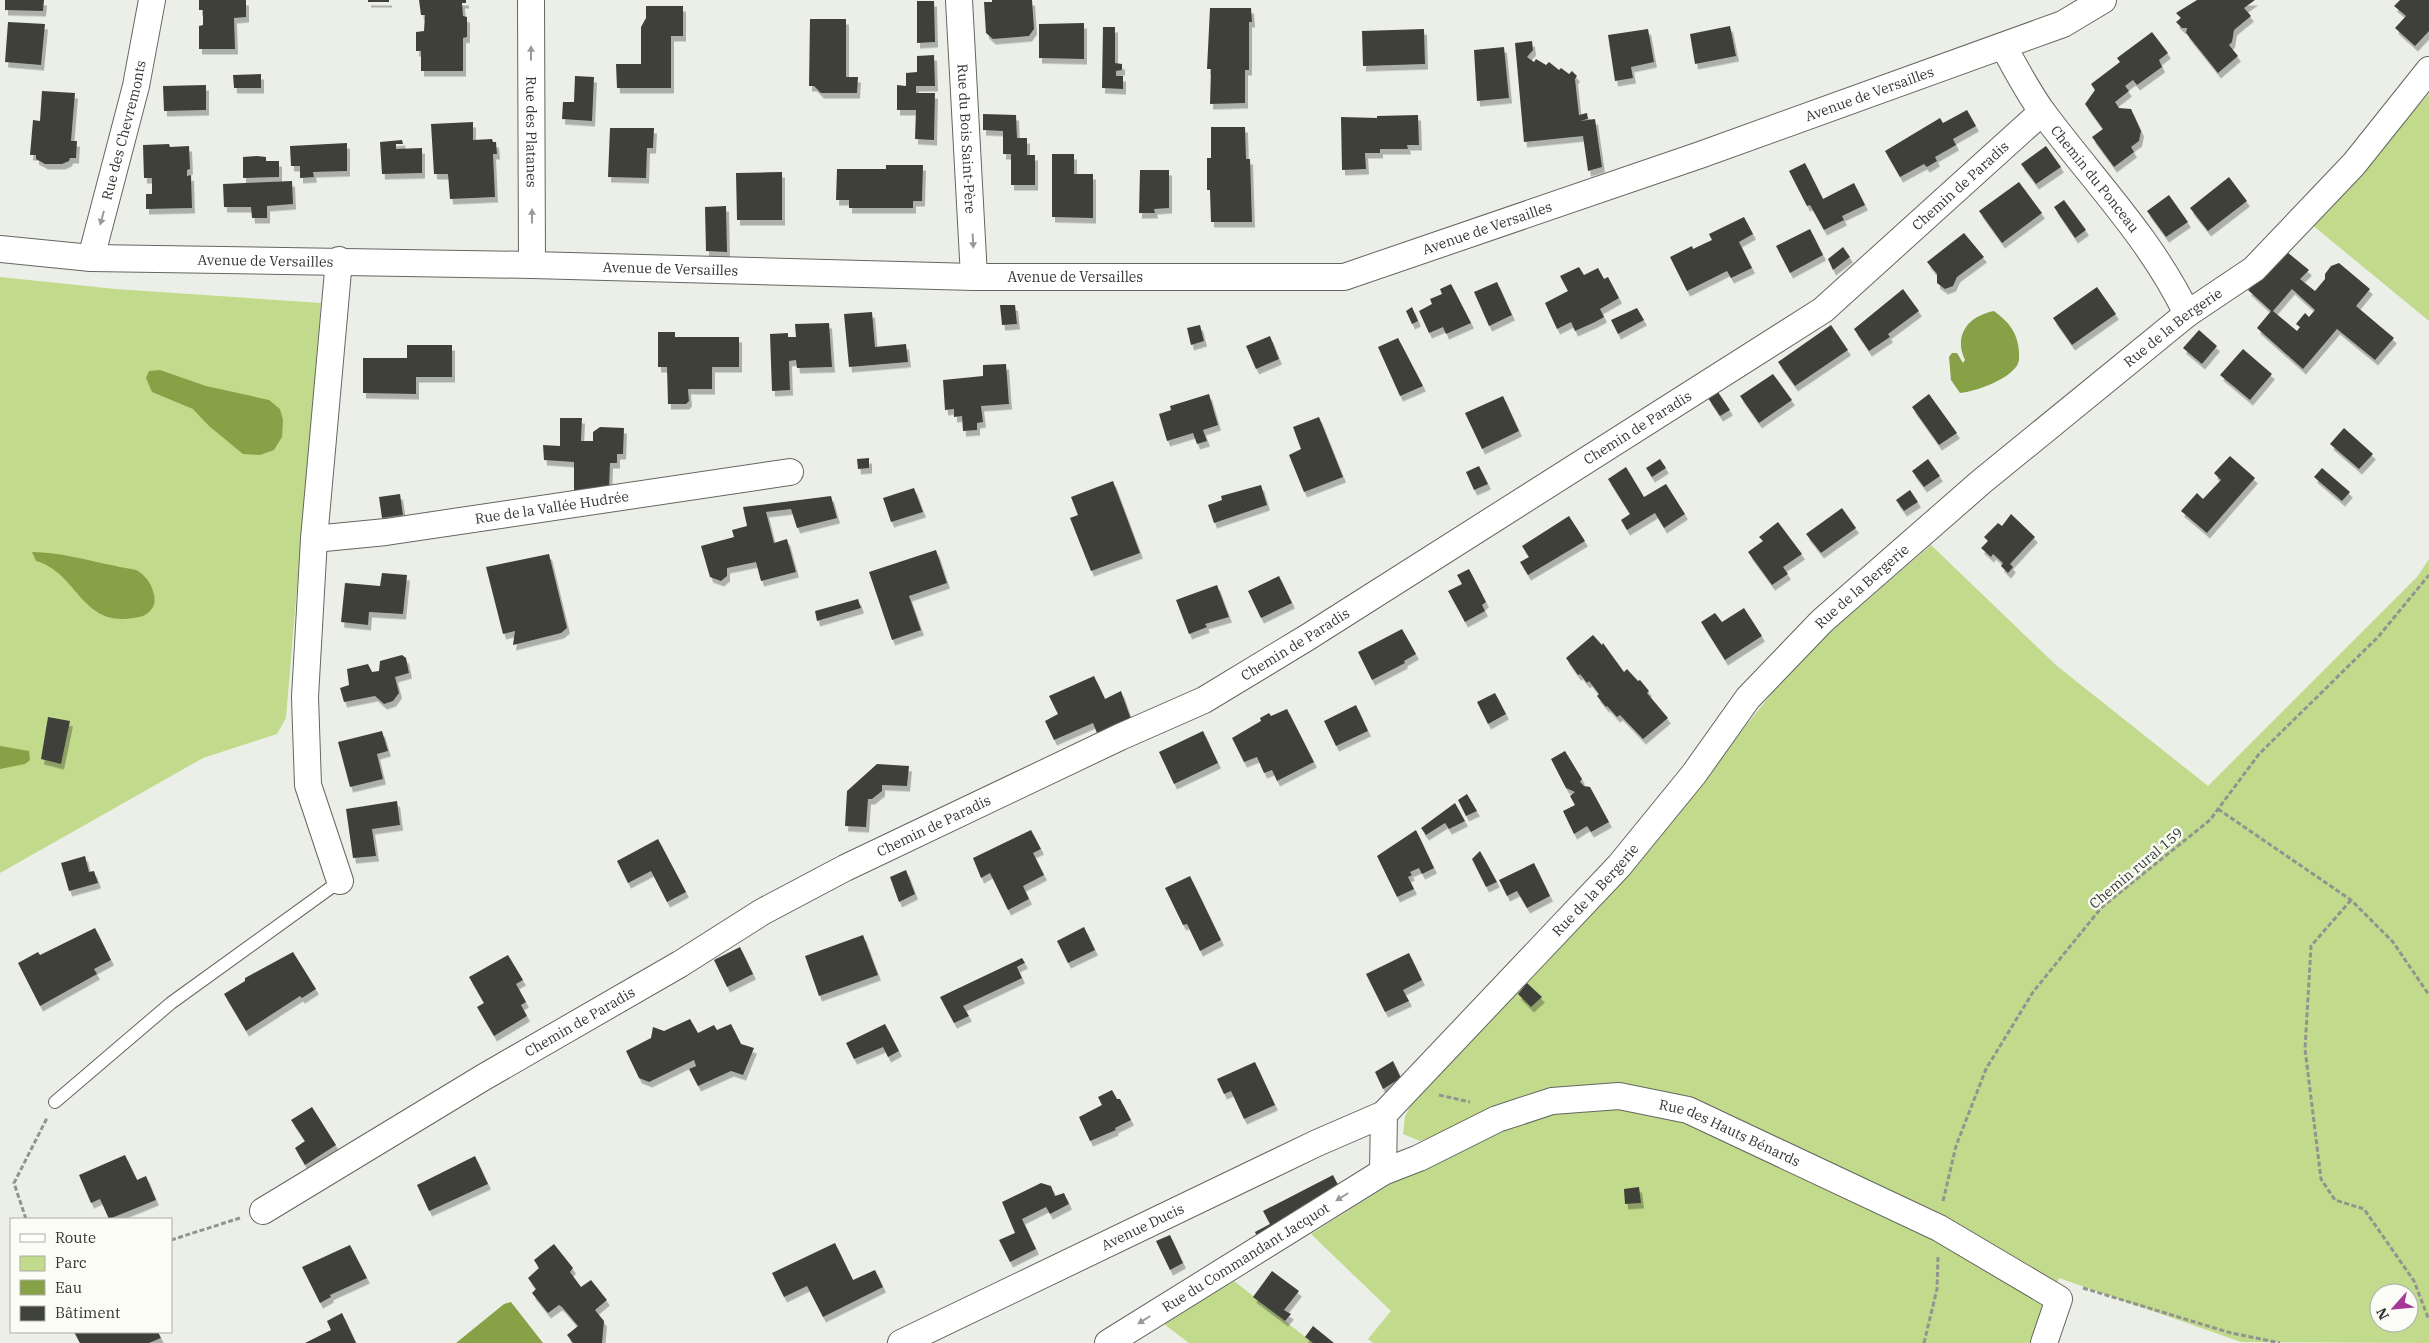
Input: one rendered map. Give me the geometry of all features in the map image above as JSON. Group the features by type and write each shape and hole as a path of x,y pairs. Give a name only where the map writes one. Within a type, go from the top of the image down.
{"street":[{"name":"Rue des Chevremonts","path":"91,258 136,86 152,0"},
{"name":"Rue des Platanes","path":"531,0 532,264"},
{"name":"Rue du Bois Saint-Père","path":"960,0 974,277"},
{"name":"Avenue de Versailles","path":"0,249 91,258 532,264 974,277 1344,277 1700,154 2003,46 2063,24 2103,0"},
{"name":"Chemin du Ponceau","path":"2003,46 2042,112 2118,208 2172,282 2188,314"},
{"name":"Rue de la Bergerie","path":"1384,1114 1618,866 1694,774 1748,698 1822,621 1981,482 2188,314 2254,269 2354,164 2429,70"},
{"name":"Chemin de Paradis","path":"262,1211 484,1077 680,964 762,912 916,834 1120,737 1204,700 1300,642 1823,310 2042,112"},
{"path":"340,260 314,539 305,697 308,785 340,880"},
{"name":"Rue de la Vallée Hudrée","path":"314,539 386,532 790,472"},
{"name":"Rue des Hauts Bénards","path":"1383,1172 1419,1158 1497,1119 1552,1101 1619,1096 1688,1110 1939,1228 2059,1299"},
{"path":"1383,1172 1384,1114"},
{"name":"Avenue Ducis","path":"901,1343 1317,1143 1384,1114"},
{"name":"Rue du Commandant Jacquot","path":"1108,1343 1383,1172"},
{"path":"2044,1343 2059,1299"}],"lane":[{"path":"55,1102 171,1003 340,880"}],"path":[{"name":"Chemin rural 159","path":"1924,1343 1937,1288 1939,1217 1956,1146 1986,1068 2033,992 2102,908 2210,820 2259,754 2378,637 2429,575"},
{"path":"2218,809 2351,900 2393,942 2429,995"},
{"path":"2351,900 2311,946 2306,1049 2321,1179 2335,1200 2364,1209 2414,1281 2429,1320"},
{"path":"1438,1095 1473,1103"},
{"path":"26,1218 14,1183 55,1102"},
{"path":"172,1240 262,1211"},
{"path":"2059,1299 2072,1284 2230,1333 2280,1343"}],"green space":[{"path":"2429,94 2429,321 2311,224"},
{"path":"0,277 115,289 321,303 286,718 277,734 203,758 0,873"},
{"path":"1931,545 2057,666 2208,786 2417,577 2429,559 2429,1343 2241,1342 2059,1278 2035,1343 1373,1343 1368,1339 1391,1311 1311,1234 1446,1149 1553,1091 1420,1141 1403,1134 1405,1117 1419,1088 1631,868 1802,656"},
{"path":"1234,1281 1313,1343 1189,1343 1164,1324"}],"water":[{"path":"1994,311 2004,319 2015,334 2018,345 2018,363 2011,372 1998,381 1982,388 1960,393 1951,380 1949,357 1952,353 1957,353 1963,363 1965,360 1962,351 1962,334 1977,317"},
{"path":"160,370 206,386 269,400 280,409 283,420 282,437 274,450 260,455 243,454 209,426 193,409 152,392 146,378 149,371"},
{"path":"32,552 64,555 138,571 147,579 152,588 155,598 153,607 147,614 136,618 116,619 102,614 90,607 50,567 36,561"},
{"path":"0,746 29,751 30,760 25,764 0,769"},
{"path":"511,1302 543,1343 456,1343 504,1304"}],"building":[{"path":"5,0 44,0 43,11 5,10"},
{"path":"199,0 246,0 246,17 234,18 235,49 199,49 199,26 203,25 203,10 199,10"},
{"path":"368,0 389,0 389,2 368,2"},
{"path":"419,0 466,0 466,3 462,3 463,16 467,17 467,37 463,38 463,71 421,71 421,51 416,51 416,32 424,31 425,15 421,15"},
{"path":"992,0 1032,0 1034,29 1029,36 993,39 986,33 984,2 992,2"},
{"path":"2197,0 2255,0 2244,8 2251,16 2234,30 2232,42 2229,45 2238,56 2218,73 2186,33 2187,28 2182,28 2176,22 2181,18 2176,13"},
{"path":"2400,0 2429,0 2429,31 2415,46 2395,28 2406,16 2394,6"},
{"path":"917,1 934,1 935,42 917,43"},
{"path":"646,6 683,6 683,36 671,36 671,88 617,88 616,64 641,64 641,27 646,18"},
{"path":"1210,8 1251,8 1252,22 1249,22 1249,70 1245,70 1245,103 1210,104 1211,69 1207,69"},
{"path":"810,19 846,19 846,77 858,77 857,93 821,93 814,86 809,86"},
{"path":"8,22 45,24 41,65 5,62"},
{"path":"1084,23 1084,59 1039,58 1039,24"},
{"path":"1730,26 1736,56 1695,64 1690,34"},
{"path":"1103,27 1115,27 1115,63 1122,64 1122,70 1116,71 1116,76 1123,76 1123,89 1102,88"},
{"path":"1424,29 1425,64 1363,66 1362,31"},
{"path":"1648,29 1654,62 1631,67 1633,78 1615,81 1608,35"},
{"path":"2152,32 2168,53 2159,60 2162,67 2137,85 2133,80 2125,86 2129,91 2115,102 2119,108 2131,109 2141,131 2139,141 2131,147 2134,152 2114,167 2092,137 2103,129 2085,104 2095,90 2091,84 2120,62 2117,58"},
{"path":"1532,41 1533,50 1527,57 1534,62 1536,59 1546,65 1549,62 1559,70 1561,68 1569,74 1572,71 1577,76 1575,79 1579,115 1587,113 1588,119 1580,121 1595,119 1602,167 1588,171 1583,136 1524,142 1515,43"},
{"path":"1504,47 1509,98 1477,101 1474,50"},
{"path":"934,55 935,86 916,86 916,93 935,93 934,140 915,139 916,110 897,110 897,85 906,86 906,73 917,72 917,56"},
{"path":"261,74 261,88 234,88 233,75"},
{"path":"575,76 594,77 592,121 562,119 563,102 574,102"},
{"path":"206,85 206,110 164,111 163,86"},
{"path":"42,91 75,93 71,141 77,141 76,158 70,158 69,161 62,164 45,164 36,159 36,155 30,155 33,120 40,121"},
{"path":"1967,110 1976,126 1953,139 1956,145 1935,157 1937,161 1927,167 1924,164 1900,177 1885,151 1940,118 1943,123"},
{"path":"983,114 1016,115 1017,138 1027,138 1027,155 1035,155 1035,185 1011,185 1011,154 1003,154 1003,131 983,130"},
{"path":"1418,115 1419,145 1407,145 1408,149 1380,149 1380,153 1365,153 1366,169 1342,170 1341,117 1377,118 1377,116"},
{"path":"473,122 473,140 492,139 493,142 496,142 497,154 493,154 495,197 450,199 448,174 434,174 431,124"},
{"path":"1211,127 1245,127 1246,159 1250,159 1252,222 1211,222 1210,190 1207,190 1207,158 1211,158"},
{"path":"610,128 654,128 653,148 647,148 646,178 608,177"},
{"path":"402,140 403,144 396,144 396,149 422,148 422,173 382,174 380,142"},
{"path":"347,143 347,171 313,172 314,177 300,178 300,166 291,166 290,146"},
{"path":"169,144 170,147 189,146 190,169 187,170 187,176 191,175 192,208 146,209 146,194 152,194 152,178 144,178 143,145"},
{"path":"2046,146 2061,167 2036,184 2021,164"},
{"path":"1052,154 1074,154 1074,174 1093,174 1093,218 1052,217"},
{"path":"243,157 266,157 266,161 279,161 279,177 243,178"},
{"path":"1805,163 1823,199 1854,183 1865,205 1842,216 1844,220 1824,230 1810,205 1807,206 1789,171"},
{"path":"886,165 923,165 922,201 913,201 913,208 849,208 849,200 836,200 837,169 886,169"},
{"path":"1140,170 1169,170 1169,208 1154,209 1155,213 1139,213"},
{"path":"782,172 782,220 737,220 736,173"},
{"path":"2229,177 2247,201 2208,231 2190,208"},
{"path":"292,181 293,204 267,206 267,218 252,218 251,207 224,207 223,184"},
{"path":"2019,182 2042,213 2002,243 1979,211"},
{"path":"2169,195 2188,222 2166,237 2147,211"},
{"path":"2064,200 2086,230 2075,238 2054,207"},
{"path":"726,206 727,252 706,251 705,207"},
{"path":"1744,217 1753,234 1739,242 1752,268 1731,278 1727,271 1687,291 1670,257 1692,246 1693,249 1712,240 1709,234"},
{"path":"1810,229 1823,255 1790,273 1776,246"},
{"path":"1964,233 1984,257 1957,277 1953,286 1945,289 1937,283 1937,274 1927,262"},
{"path":"1843,247 1850,257 1833,270 1828,259"},
{"path":"2287,252 2309,270 2300,279 2315,291 2325,279 2325,274 2331,266 2339,263 2370,289 2356,306 2394,338 2375,360 2337,329 2303,369 2257,328 2271,311 2248,290","holes":["2292,289 2315,310 2309,317 2305,313 2296,324 2300,327 2297,331 2273,311"]},
{"path":"1579,267 1584,275 1598,268 1604,279 1608,277 1619,298 1600,309 1604,317 1595,322 1575,331 1571,322 1557,329 1545,303 1568,291 1560,276"},
{"path":"1497,282 1512,315 1489,326 1474,292"},
{"path":"1451,284 1471,323 1446,334 1443,327 1429,333 1419,311 1432,304 1430,299 1442,294 1440,289"},
{"path":"2097,287 2116,314 2072,345 2053,318"},
{"path":"1903,289 1919,311 1888,334 1890,337 1869,351 1854,329"},
{"path":"1000,305 1015,305 1017,324 1002,325"},
{"path":"1412,307 1418,321 1412,324 1406,311"},
{"path":"1637,308 1644,320 1618,334 1611,320"},
{"path":"872,312 875,347 906,344 908,362 849,367 844,314"},
{"path":"829,323 832,367 797,368 796,360 789,361 790,390 772,391 770,334 788,333 788,337 796,337 795,324"},
{"path":"1200,325 1204,341 1191,345 1187,328"},
{"path":"1831,325 1848,350 1795,386 1778,362"},
{"path":"2199,330 2217,346 2202,364 2183,348"},
{"path":"658,332 675,332 675,337 739,337 739,367 712,367 712,389 688,389 689,401 686,404 668,404 667,367 658,367"},
{"path":"1270,336 1279,359 1256,369 1246,346"},
{"path":"1398,338 1423,386 1400,396 1378,347"},
{"path":"407,345 452,345 452,377 416,377 416,394 363,393 363,358 407,358"},
{"path":"2243,349 2272,374 2250,400 2220,375"},
{"path":"1006,364 1009,404 981,406 983,422 977,423 977,430 963,431 962,416 954,417 954,409 945,410 943,380 983,376 983,365"},
{"path":"1773,374 1792,400 1759,423 1740,396"},
{"path":"1718,392 1730,410 1720,416 1708,398"},
{"path":"1209,394 1218,425 1203,430 1207,441 1197,444 1193,433 1167,441 1159,414 1171,410 1170,406"},
{"path":"1929,394 1957,433 1939,445 1912,407"},
{"path":"1503,396 1519,431 1482,449 1465,413"},
{"path":"1319,417 1343,477 1304,492 1289,455 1301,449 1293,427"},
{"path":"560,418 582,418 581,441 593,441 593,432 600,427 624,428 623,454 617,454 617,463 610,463 609,489 574,493 574,462 544,460 543,445 560,446"},
{"path":"2344,428 2373,454 2359,469 2330,444"},
{"path":"2230,456 2255,478 2207,533 2181,511 2197,493 2203,499 2221,480 2214,473"},
{"path":"869,458 869,468 858,469 857,459"},
{"path":"1660,459 1666,468 1652,477 1646,468"},
{"path":"1928,459 1940,476 1924,487 1912,471"},
{"path":"1479,466 1488,484 1474,490 1466,472"},
{"path":"1626,467 1644,497 1666,484 1685,514 1664,528 1655,513 1627,530 1621,520 1630,514 1608,479"},
{"path":"2322,468 2350,492 2342,501 2314,477"},
{"path":"1113,481 1140,553 1091,571 1070,518 1078,515 1071,497"},
{"path":"1261,485 1267,505 1214,523 1208,505 1222,500 1221,496"},
{"path":"914,488 923,512 891,522 883,498"},
{"path":"1910,490 1918,502 1904,511 1896,500"},
{"path":"400,494 403,515 382,518 379,497"},
{"path":"831,496 837,518 797,528 791,509 766,512 774,543 787,539 796,572 761,581 756,562 727,568 727,576 721,581 710,577 701,546 734,537 732,530 747,526 743,507"},
{"path":"1842,508 1856,528 1821,553 1806,534"},
{"path":"2011,514 2035,537 2010,564 2013,567 2008,573 2001,566 2003,563 1993,554 1991,557 1981,548 1988,541 1984,537 1998,523 2002,526"},
{"path":"1569,516 1585,541 1528,575 1520,562 1529,557 1522,546"},
{"path":"1778,522 1802,554 1783,567 1788,574 1772,585 1748,552 1763,541 1759,537"},
{"path":"936,550 947,583 909,596 921,630 892,640 869,572"},
{"path":"549,554 567,628 561,633 513,645 515,631 503,634 486,567"},
{"path":"1469,569 1486,602 1482,605 1485,611 1465,622 1448,591 1462,584 1457,575"},
{"path":"382,573 407,575 403,614 369,612 368,625 341,622 345,583 380,586"},
{"path":"1279,576 1292,603 1261,618 1248,591"},
{"path":"1217,585 1229,617 1205,624 1207,627 1189,634 1176,600"},
{"path":"858,599 861,608 817,621 815,611"},
{"path":"1744,608 1762,636 1725,660 1701,622 1715,613 1722,622"},
{"path":"1402,629 1416,654 1404,661 1405,663 1372,680 1358,652"},
{"path":"1593,635 1602,645 1603,643 1624,672 1627,669 1638,681 1640,680 1649,691 1647,693 1668,718 1643,739 1620,715 1617,717 1606,707 1597,696 1599,694 1589,681 1587,683 1580,674 1578,675 1566,658"},
{"path":"402,655 406,658 409,673 395,677 399,693 393,701 384,704 375,696 344,702 340,688 349,685 347,669 368,664 372,672 379,671 380,661"},
{"path":"1094,676 1105,699 1121,691 1132,722 1099,738 1093,723 1054,740 1045,721 1058,714 1049,696"},
{"path":"1495,693 1506,714 1488,724 1477,702"},
{"path":"1356,705 1368,731 1336,746 1324,721"},
{"path":"1287,709 1314,762 1277,781 1272,770 1264,773 1257,757 1244,762 1232,738 1261,721 1260,718 1269,713 1271,716"},
{"path":"48,717 70,721 61,764 41,759"},
{"path":"382,731 388,751 377,754 383,779 350,787 338,742"},
{"path":"1203,731 1218,763 1174,784 1159,752"},
{"path":"1565,751 1582,779 1580,782 1584,786 1590,787 1609,822 1591,832 1587,826 1574,834 1563,811 1575,805 1570,796 1575,792 1566,788 1551,759"},
{"path":"877,764 909,766 907,786 882,785 882,791 872,799 868,799 866,827 845,826 847,791"},
{"path":"1467,794 1477,811 1466,816 1458,800"},
{"path":"397,801 400,825 372,829 376,856 353,858 346,809"},
{"path":"1455,803 1465,821 1449,829 1445,823 1426,835 1421,828"},
{"path":"1031,830 1041,849 1033,853 1044,875 1023,886 1029,899 1008,910 990,873 981,878 973,858"},
{"path":"1416,830 1434,868 1422,874 1419,868 1410,872 1412,875 1408,877 1414,889 1397,897 1377,856"},
{"path":"658,839 686,892 667,902 651,871 628,883 617,861"},
{"path":"1480,851 1497,882 1486,887 1472,859"},
{"path":"85,856 89,872 94,871 98,883 69,891 61,863"},
{"path":"1534,863 1550,896 1527,908 1517,891 1507,896 1499,880"},
{"path":"906,870 915,894 899,902 890,877"},
{"path":"1190,876 1221,940 1200,951 1187,924 1183,925 1165,888"},
{"path":"1084,927 1095,950 1068,963 1057,941"},
{"path":"95,928 111,960 94,969 97,974 40,1006 18,963 38,952 40,955"},
{"path":"863,935 878,975 819,996 805,956"},
{"path":"740,947 753,974 727,987 714,960"},
{"path":"293,952 316,989 302,998 300,996 246,1031 224,994 245,981 245,978"},
{"path":"1409,953 1422,980 1403,990 1409,1001 1385,1012 1366,974"},
{"path":"508,955 523,980 516,984 526,1002 521,1005 527,1016 494,1036 477,1007 484,1003 469,977"},
{"path":"1022,958 1025,963 1017,967 1022,978 963,1006 969,1016 954,1023 940,997"},
{"path":"1527,983 1542,997 1531,1007 1518,994"},
{"path":"690,1019 698,1033 714,1025 717,1030 731,1024 741,1044 754,1048 743,1075 731,1071 698,1086 689,1069 696,1066 694,1060 649,1082 639,1078 626,1051 651,1038 653,1027 664,1031"},
{"path":"885,1024 899,1051 888,1057 883,1047 854,1059 846,1043"},
{"path":"1393,1061 1401,1078 1383,1089 1375,1072"},
{"path":"1255,1062 1275,1105 1244,1119 1231,1091 1224,1094 1217,1079"},
{"path":"1112,1090 1117,1099 1120,1099 1131,1120 1115,1128 1116,1130 1090,1141 1079,1117 1102,1105 1098,1097"},
{"path":"312,1107 336,1145 305,1165 295,1148 305,1141 291,1120"},
{"path":"125,1155 137,1180 146,1176 156,1200 109,1218 100,1199 91,1203 79,1175"},
{"path":"475,1156 488,1184 429,1211 417,1185"},
{"path":"1333,1175 1341,1191 1259,1241 1255,1232 1270,1224 1263,1211"},
{"path":"1041,1183 1051,1186 1055,1196 1064,1193 1069,1204 1050,1214 1046,1207 1022,1219 1036,1249 1010,1262 999,1240 1015,1233 1002,1202"},
{"path":"1639,1187 1641,1203 1625,1204 1624,1189"},
{"path":"1170,1235 1183,1263 1170,1270 1156,1241"},
{"path":"835,1243 853,1280 875,1270 883,1287 823,1317 807,1286 784,1297 772,1273"},
{"path":"554,1244 573,1268 570,1272 581,1287 591,1280 607,1300 595,1310 604,1321 602,1343 573,1343 567,1335 578,1326 559,1305 548,1313 532,1293 536,1289 528,1278 539,1268 534,1260"},
{"path":"350,1245 367,1278 330,1295 331,1297 320,1303 302,1267"},
{"path":"1272,1271 1299,1291 1284,1310 1291,1314 1285,1321 1253,1297"},
{"path":"342,1313 356,1343 305,1343 331,1330 327,1321"},
{"path":"1313,1326 1334,1343 1313,1343 1305,1337"},
{"path":"75,1333 158,1333 161,1338 149,1343 80,1343"}]}
